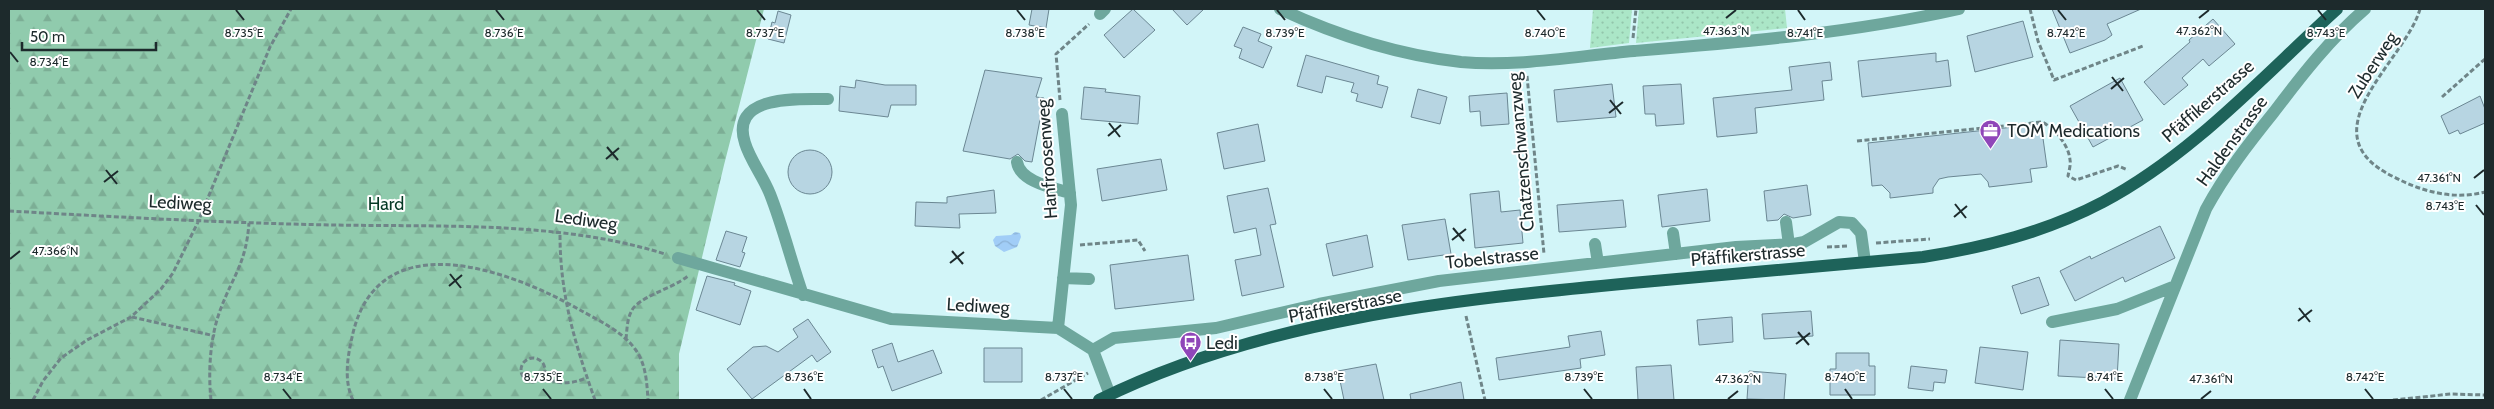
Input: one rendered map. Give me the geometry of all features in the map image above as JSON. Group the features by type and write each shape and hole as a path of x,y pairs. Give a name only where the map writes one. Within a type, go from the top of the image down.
{"main road":[{"name":"Pfäffikerstrasse","path":"1105,397 1158,374 1220,352 1331,324 1545,291 1941,254 2015,238 2060,222 2104,202 2146,176 2191,142 2337,9"}],"street":[{"path":"1280,9 1322,28 1363,41 1425,56 1487,63 1526,62 1835,31 1912,20 1960,9"},
{"name":"Haldenstrasse","path":"2130,400 2206,209 2234,163 2323,50 2365,9"},
{"path":"803,295 770,194 745,145 742,133 744,123 750,112 760,104 778,100 828,99"},
{"name":"Hanfroosenweg","path":"1058,328 1071,204 1062,114"},
{"path":"1017,162 1020,170 1026,176 1070,193"},
{"name":"Tobelstrasse","path":"1093,350 1114,338 1216,328 1376,292 1461,278 1736,247 1789,245 1804,242 1832,225 1846,221 1857,227 1864,244 1865,262"},
{"path":"1786,222 1789,245"},
{"path":"1673,233 1676,254"},
{"path":"1594,244 1598,263"},
{"name":"Lediweg","path":"678,258 891,319 1058,328 1093,350"},
{"path":"1064,278 1089,279"},
{"path":"2052,322 2117,309 2175,286"},
{"path":"1093,350 1105,397"}],"path":[{"path":"33,400 43,381 61,358 87,340 131,317 161,289 173,274 198,222 270,47 291,9"},
{"path":"1632,51 1636,9"},
{"path":"2030,9 2038,41 2054,80 2143,46"},
{"name":"Zuberweg","path":"2420,9 2406,39 2374,82 2362,103 2357,131 2360,145 2375,166 2405,182 2447,196 2460,197 2485,192"},
{"name":"Hanfroosenweg","path":"1062,114 1056,54 1102,11"},
{"path":"2442,98 2485,60"},
{"name":"Chatzenschwanzweg","path":"1526,62 1545,270"},
{"path":"1857,141 2042,122 2048,125 2062,140 2070,159 2068,176 2076,180 2118,166 2129,171"},
{"path":"2120,176 2135,166"},
{"name":"Lediweg","path":"9,211 198,222 527,230 609,240 642,247 678,258"},
{"path":"211,400 209,374 221,307 241,265 246,249 249,223"},
{"path":"560,234 561,268 566,302 577,352 595,400"},
{"path":"1804,242 1817,246 1936,238"},
{"path":"1066,246 1132,239 1141,242 1145,251"},
{"path":"353,400 349,386 348,371 353,330 362,309 371,294 396,274 431,263 456,265 516,281 566,302 626,339 636,350 642,362 648,400"},
{"path":"626,339 629,317 636,304 672,288 701,265"},
{"path":"131,317 215,336"},
{"path":"1468,323 1485,400"},
{"path":"1041,400 1091,371 1093,350"},
{"path":"530,358 539,360 545,367 544,376 536,382 526,381 521,374 522,364 530,358"},
{"path":"544,376 556,382 566,383 586,378"},
{"path":"2393,400 2451,394 2485,394"}],"green space":[{"name":"Hard","path":"9,9 764,9 724,165 679,354 679,400 9,400"},
{"path":"1593,9 1632,9 1629,43 1590,48"},
{"path":"1639,9 1785,9 1787,28 1636,43"}],"water":[{"path":"1015,232 1020,233 1021,237 1017,247 1004,252 995,246 993,240 996,236 1011,235"}],"building":[{"path":"1032,9 1049,9 1046,28 1029,25"},
{"path":"1133,9 1155,30 1124,58 1104,35"},
{"path":"1172,9 1204,9 1187,25"},
{"path":"2052,9 2141,9 2107,24 2112,35 2105,40 2070,53"},
{"path":"778,11 791,15 784,43 768,39 772,22 775,23"},
{"path":"2213,19 2235,44 2209,66 2203,59 2182,78 2188,85 2164,105 2144,82"},
{"path":"2023,21 2033,57 1975,72 1967,36"},
{"path":"1243,27 1261,34 1258,41 1272,47 1263,68 1239,58 1242,49 1234,46"},
{"path":"1936,53 1936,62 1948,60 1951,86 1862,97 1858,61"},
{"path":"1306,55 1379,76 1377,84 1388,87 1382,108 1356,101 1358,94 1351,92 1354,83 1326,76 1322,93 1297,86"},
{"path":"1830,62 1832,80 1822,81 1824,100 1755,108 1757,133 1717,137 1713,98 1792,90 1789,67"},
{"path":"985,70 1042,78 1036,97 1044,98 1032,162 1025,161 1018,154 1010,159 963,151"},
{"path":"2120,78 2143,120 2093,147 2070,106"},
{"path":"856,80 885,85 916,85 916,105 891,105 888,117 839,111 840,86 855,88"},
{"path":"1612,84 1616,117 1557,122 1554,90"},
{"path":"1681,84 1684,124 1656,126 1655,114 1645,114 1643,86"},
{"path":"1084,87 1106,89 1105,92 1140,96 1138,124 1081,119"},
{"path":"1418,89 1447,97 1440,124 1411,117"},
{"path":"1507,93 1509,124 1481,126 1480,111 1470,112 1469,96"},
{"path":"2480,96 2485,109 2485,123 2460,134 2458,130 2449,134 2441,116"},
{"path":"1258,124 1265,161 1224,169 1217,133"},
{"path":"2041,124 2047,167 2030,169 2032,182 1989,187 1988,182 1981,174 1948,177 1939,179 1933,188 1933,193 1890,198 1890,193 1882,185 1872,186 1868,143"},
{"path":"810,150 822,154 828,160 832,172 828,184 822,190 810,194 798,190 792,184 788,172 792,160 798,154"},
{"path":"1161,159 1167,190 1102,201 1097,169"},
{"path":"1807,185 1811,215 1793,218 1784,214 1778,220 1767,221 1764,191"},
{"path":"1268,188 1276,224 1270,225 1284,287 1242,296 1235,260 1261,255 1256,228 1234,233 1227,196"},
{"path":"1707,189 1710,221 1662,227 1658,195"},
{"path":"994,190 996,213 959,214 960,228 915,226 916,202 947,203 947,197"},
{"path":"1499,191 1501,212 1520,210 1523,243 1475,248 1470,194"},
{"path":"1623,200 1626,227 1559,232 1557,205"},
{"path":"1445,219 1451,254 1408,260 1402,225"},
{"path":"2160,226 2175,258 2125,282 2123,277 2075,301 2060,271 2090,256 2091,259"},
{"path":"726,231 747,237 742,252 745,253 740,267 716,260"},
{"path":"1367,235 1373,267 1333,276 1326,244"},
{"path":"1188,255 1194,300 1115,309 1110,265"},
{"path":"707,276 735,283 734,285 751,291 740,325 696,310"},
{"path":"2039,277 2049,305 2021,314 2012,286"},
{"path":"1811,311 1813,336 1764,339 1762,314"},
{"path":"1732,317 1733,342 1699,345 1697,320"},
{"path":"808,319 831,352 817,362 812,355 752,399 727,369 753,347 766,346 778,352 798,337 793,329"},
{"path":"1601,331 1605,355 1580,359 1581,368 1499,380 1496,358 1570,347 1568,336"},
{"path":"2060,340 2119,344 2117,379 2058,376"},
{"path":"892,343 898,362 933,350 942,373 892,391 883,366 878,368 872,350"},
{"path":"1980,347 2028,352 2023,390 1975,383"},
{"path":"984,348 1022,348 1022,382 984,382"},
{"path":"1836,353 1869,353 1869,366 1875,366 1875,395 1830,395 1830,369 1836,369"},
{"path":"1376,364 1384,400 1344,400 1338,371"},
{"path":"1671,365 1674,400 1638,400 1636,367"},
{"path":"1911,366 1947,370 1945,383 1934,382 1933,391 1908,388"},
{"path":"1749,371 1786,374 1784,400 1747,399"},
{"path":"1461,382 1464,400 1411,400 1410,394"}],"place":[{"name":"TOM Medications","path":"1991,150"},
{"name":"Ledi","path":"1190,362"}]}
